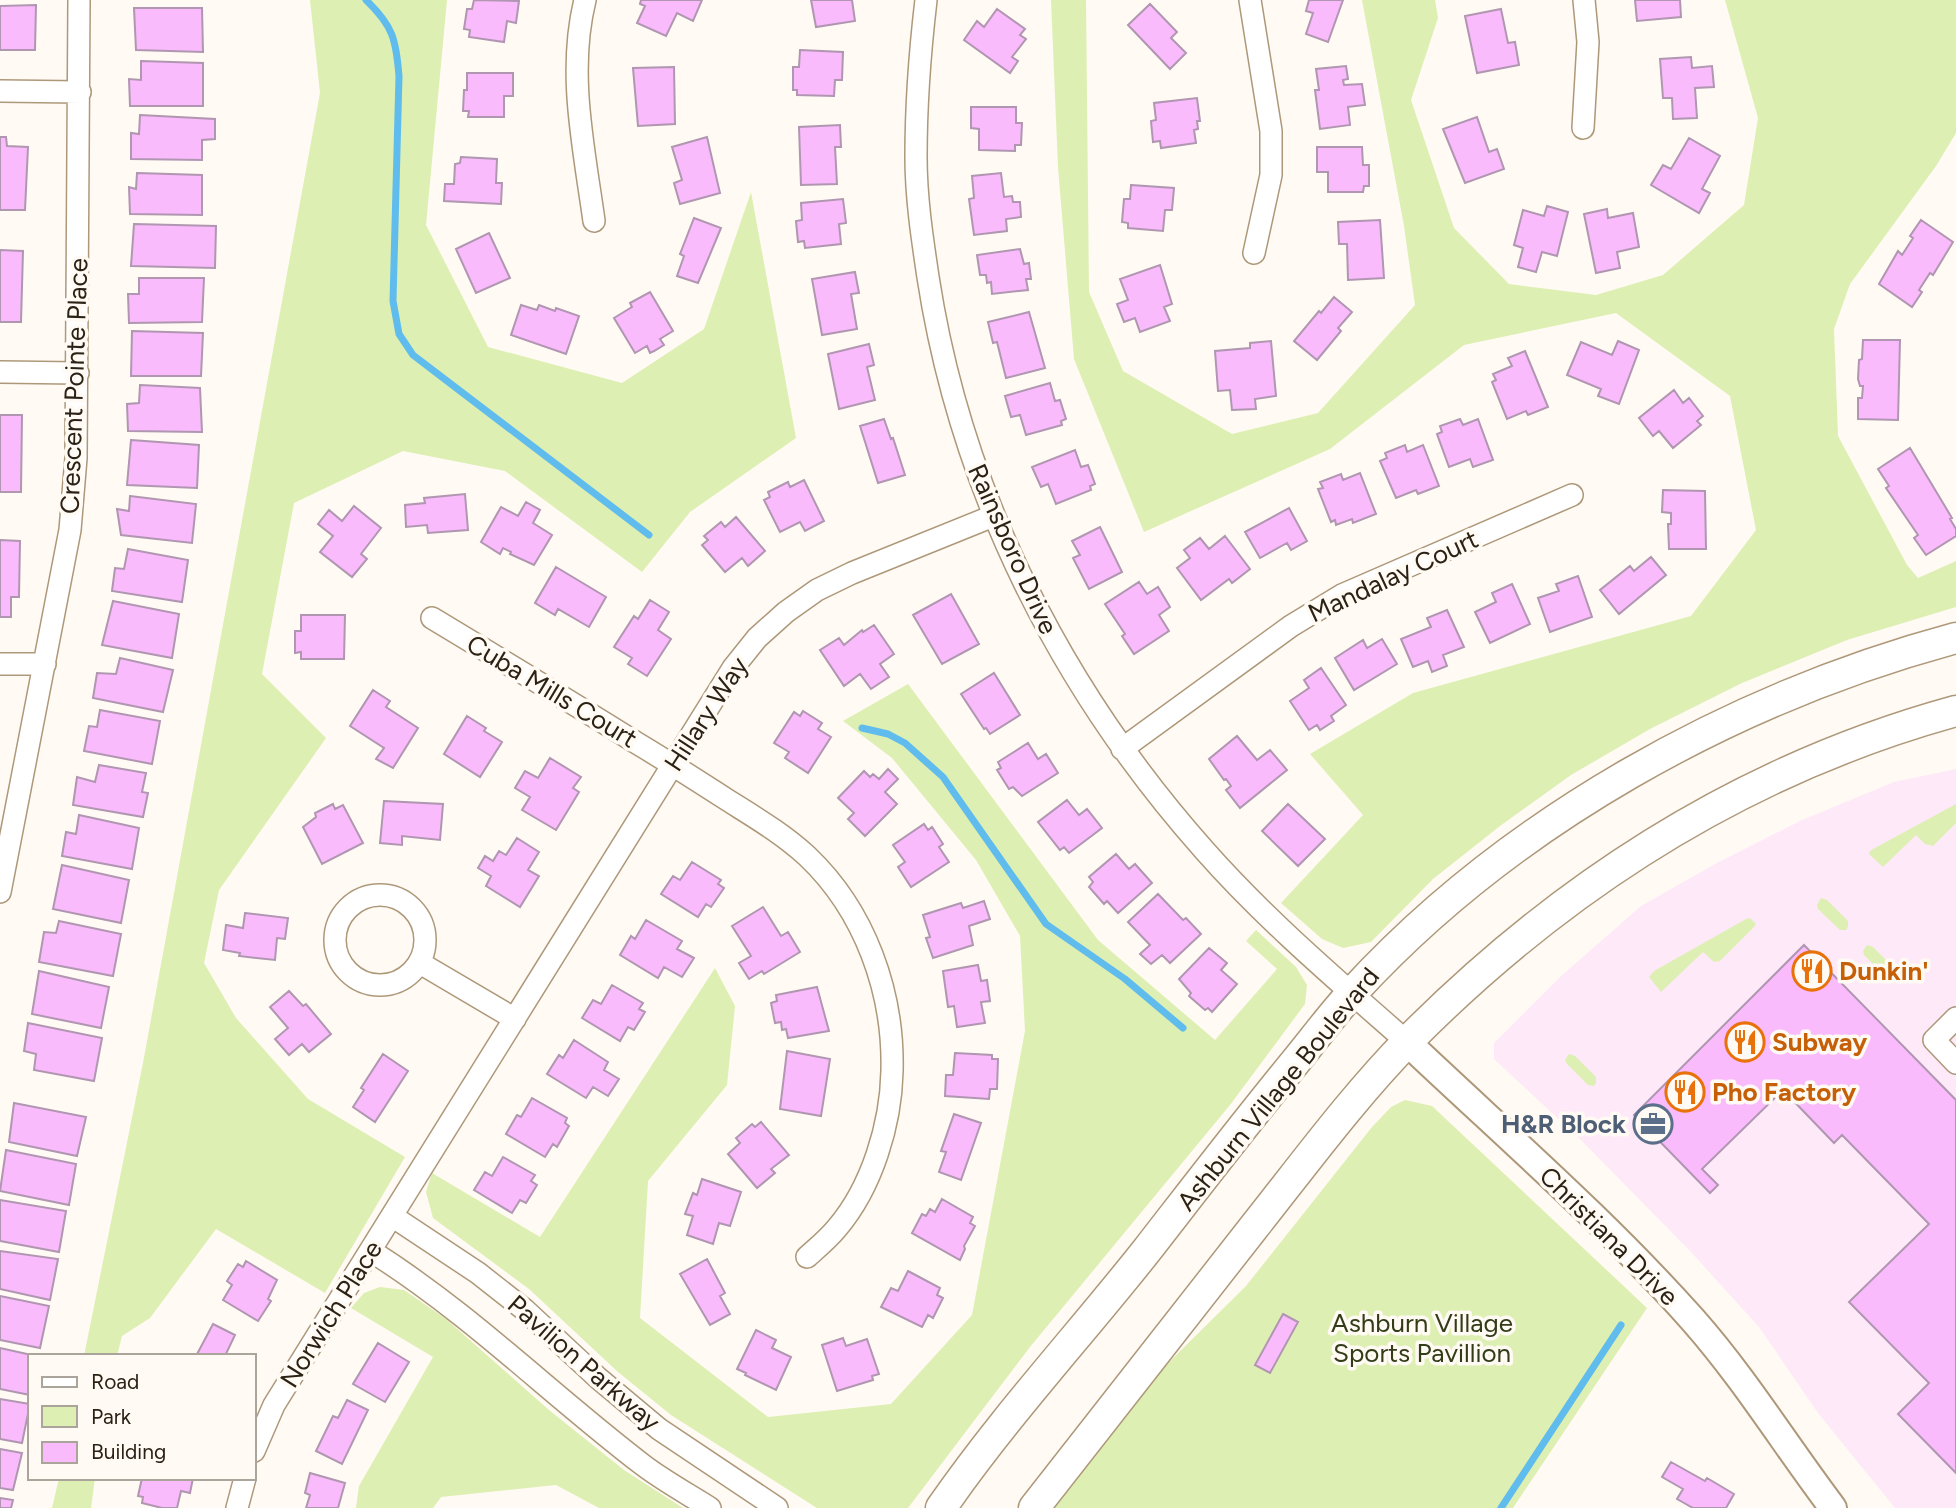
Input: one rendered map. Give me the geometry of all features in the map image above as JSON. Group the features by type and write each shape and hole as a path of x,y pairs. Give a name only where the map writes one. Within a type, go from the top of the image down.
{"main road":[{"name":"Ashburn Village Boulevard","path":"941,1508 1008,1418 1352,993 1434,913 1542,828 1659,755 1839,675 1956,638"},
{"path":"1034,1508 1333,1127 1407,1042 1509,946 1549,914 1621,864 1695,817 1834,751 1915,722 1956,711"}],"street":[{"name":"Crescent Pointe Place","path":"0,892 70,530 76,458 78,373 79,0"},
{"path":"585,0 578,38 576,85 594,221"},
{"name":"Rainsboro Drive","path":"926,0 916,158 922,233 933,307 949,381 970,454 993,516 1045,627 1122,749 1206,853 1352,993"},
{"path":"1250,0 1271,131 1271,175 1254,253"},
{"path":"1583,128 1588,43 1584,0"},
{"path":"0,90 80,92"},
{"path":"0,372 78,373"},
{"name":"Mandalay Court","path":"1122,749 1291,626 1342,595 1572,495"},
{"name":"Hillary Way","path":"392,1216 672,764 733,668 757,638 786,612 817,590 852,573 993,516"},
{"name":"Cuba Mills Court","path":"432,618 778,832 808,857 834,886 855,918 879,971 888,1009 893,1047 892,1085 886,1123 875,1161 859,1195 838,1228 807,1257"},
{"path":"0,664 45,664"},
{"path":"382,895 403,900 414,909 422,921 426,935 426,950 420,963 410,975 397,983 381,986 359,980 341,964 335,949 335,933 340,918 361,898 382,895"},
{"path":"420,963 515,1018"},
{"name":"Christiana Drive","path":"1352,993 1595,1220 1694,1321 1732,1367 1833,1508"},
{"path":"1956,1018 1934,1040 1956,1063"},
{"name":"Norwich Place","path":"256,1446 274,1405 392,1216"},
{"name":"Pavilion Parkway","path":"392,1216 430,1240 525,1310 598,1378 659,1429 777,1508"},
{"name":"Pavilion Parkway","path":"371,1251 411,1276 495,1340 581,1416 645,1467 710,1508"},
{"path":"237,1508 244,1480"}],"shaded area":[{"path":"1956,769 1956,1508 1895,1508 1818,1413 1759,1327 1691,1252 1580,1139 1494,1059 1494,1043 1560,977 1641,906 1800,821 1894,782"}],"green space":[{"path":"310,0 447,0 426,225 488,347 622,383 704,329 751,192 796,438 690,512 642,572 505,471 403,451 294,503 262,674 326,738 219,890 204,963 236,1018 308,1099 405,1157 325,1293 216,1229 150,1318 122,1336 118,1354 84,1354 143,1063 320,93"},
{"path":"1051,0 1086,0 1089,292 1123,371 1232,434 1318,413 1415,305 1404,226 1362,0 1435,0 1438,18 1411,100 1454,228 1509,284 1596,295 1663,275 1744,205 1758,118 1725,0 1956,0 1956,133 1936,166 1850,284 1834,329 1838,436 1907,565 1918,578 1956,561 1956,607 1847,640 1742,683 1650,729 1571,775 1500,826 1433,879 1371,942 1343,948 1322,939 1281,903 1363,815 1310,754 1413,693 1691,616 1756,530 1730,396 1616,313 1464,345 1330,449 1144,532 1074,359 1058,167"},
{"path":"908,684 1098,940 1215,1040 1277,969 1246,941 1256,930 1296,967 1307,985 1305,1004 1230,1105 1030,1347 908,1508 817,1508 671,1415 618,1372 529,1289 433,1218 426,1192 432,1173 540,1237 715,968 735,1006 727,1085 648,1181 640,1318 768,1417 891,1404 972,1315 1025,1031 1020,936 976,860 892,758 843,721"},
{"path":"1956,804 1956,823 1933,846 1925,844 1916,835 1883,867 1870,855 1869,852 1873,849"},
{"path":"1821,898 1827,900 1848,921 1846,930 1840,930 1818,909"},
{"path":"1750,918 1756,924 1754,927 1720,961 1714,962 1703,952 1661,992 1649,977 1654,971"},
{"path":"1867,945 1873,947 1894,968 1891,977 1885,976 1864,955 1863,951"},
{"path":"1569,1054 1575,1056 1596,1077 1594,1086 1588,1085 1567,1064 1565,1060"},
{"name":"Ashburn Village Sports Pavillion","path":"1405,1100 1432,1106 1647,1308 1513,1508 1050,1508 1166,1365 1246,1286 1372,1127 1391,1107"},
{"path":"380,1287 404,1290 446,1319 549,1410 624,1470 683,1508 599,1508 556,1485 441,1497 433,1508 356,1508 359,1486 433,1357 351,1308 364,1293"},
{"path":"59,1480 95,1480 91,1508 52,1508"}],"building":[{"path":"474,0 519,1 516,23 507,21 504,42 469,37 470,30 464,29 467,9 472,9"},
{"path":"641,0 702,0 693,21 677,13 666,36 637,23 645,6 640,4"},
{"path":"811,0 852,0 855,21 816,27"},
{"path":"1309,0 1343,0 1328,42 1306,34 1313,13 1306,11"},
{"path":"1635,0 1680,0 1681,17 1637,21"},
{"path":"1150,4 1177,32 1171,38 1186,53 1170,69 1128,25"},
{"path":"36,5 35,50 0,50 0,6"},
{"path":"134,8 202,8 203,52 136,50"},
{"path":"997,9 1025,29 1020,35 1026,39 1012,57 1018,61 1010,73 964,40 977,21 984,27"},
{"path":"1501,9 1508,43 1515,42 1519,65 1477,73 1465,16"},
{"path":"800,50 843,52 842,80 835,80 834,96 797,95 797,90 793,90 793,67 799,67"},
{"path":"1691,57 1692,68 1712,66 1714,87 1695,88 1697,118 1673,119 1672,98 1663,98 1660,59"},
{"path":"141,61 203,63 203,106 130,106 129,79 141,80"},
{"path":"1346,66 1348,79 1343,80 1344,85 1362,84 1365,105 1348,107 1350,125 1320,129 1315,90 1319,90 1316,69"},
{"path":"674,67 675,124 638,126 633,68"},
{"path":"467,73 513,73 513,96 504,96 504,117 468,117 469,111 463,111"},
{"path":"1197,98 1200,121 1197,121 1198,129 1194,130 1196,143 1161,148 1160,141 1153,142 1151,121 1156,120 1154,103"},
{"path":"971,107 1016,107 1016,123 1022,123 1021,145 1015,145 1015,151 979,150 979,129 971,128"},
{"path":"140,115 215,119 215,139 202,140 202,160 131,159 131,133 139,134"},
{"path":"1477,117 1489,152 1497,149 1504,169 1465,183 1443,129"},
{"path":"840,125 841,147 835,147 837,184 801,185 799,127"},
{"path":"0,137 6,137 7,146 28,147 25,210 0,210"},
{"path":"707,137 720,193 680,204 674,183 682,180 672,147"},
{"path":"1689,138 1720,156 1702,189 1710,193 1699,213 1651,185 1663,165 1671,169"},
{"path":"1317,147 1362,147 1363,165 1369,165 1369,186 1364,186 1363,192 1328,192 1328,172 1317,172"},
{"path":"461,157 497,159 496,183 502,183 501,204 444,201 445,184 454,184 455,164 460,163"},
{"path":"137,173 202,175 202,215 130,214 129,187 136,189"},
{"path":"1001,173 1004,197 1012,196 1013,202 1020,202 1021,217 1006,219 1007,231 974,235 969,199 974,198 972,176"},
{"path":"1131,185 1174,188 1172,210 1165,210 1163,231 1128,228 1128,223 1122,222 1124,199 1130,199"},
{"path":"843,199 846,223 839,224 841,244 805,248 804,241 798,242 796,221 802,220 801,203"},
{"path":"1547,206 1568,212 1557,256 1542,252 1536,272 1518,267 1523,248 1514,245 1523,210 1544,216"},
{"path":"1607,209 1608,218 1633,213 1639,247 1617,252 1620,268 1596,273 1584,214"},
{"path":"694,218 721,228 698,283 677,276 684,256 680,254"},
{"path":"1380,220 1384,278 1348,280 1347,244 1339,244 1338,222"},
{"path":"1921,220 1953,242 1933,275 1930,273 1919,290 1922,292 1912,307 1879,284 1898,251 1902,255"},
{"path":"134,224 216,226 215,268 131,266"},
{"path":"489,233 510,278 476,293 456,249"},
{"path":"1020,249 1024,264 1029,263 1031,279 1026,279 1028,290 992,294 991,282 987,283 986,275 980,275 977,255"},
{"path":"0,250 23,251 21,322 0,322"},
{"path":"1160,265 1172,304 1164,307 1170,321 1140,332 1135,318 1124,322 1117,304 1128,300 1120,279"},
{"path":"855,272 859,293 851,294 857,329 822,335 812,279"},
{"path":"139,278 204,278 202,322 129,323 128,294 139,294"},
{"path":"650,292 673,331 660,339 664,345 654,351 650,353 647,346 635,353 614,318 632,307 630,303"},
{"path":"1334,297 1352,312 1338,328 1341,331 1317,360 1294,341"},
{"path":"521,305 537,310 539,305 555,311 556,308 579,316 566,354 511,335"},
{"path":"1029,312 1045,368 1006,378 997,342 993,343 988,322"},
{"path":"132,331 203,333 201,376 131,376"},
{"path":"1863,340 1900,340 1898,420 1858,419 1858,398 1862,398 1863,386 1860,386 1858,379"},
{"path":"1271,341 1276,396 1255,399 1256,409 1232,410 1230,390 1218,391 1215,351 1250,348 1250,343"},
{"path":"1618,341 1639,350 1619,404 1598,396 1601,389 1567,375 1581,342 1612,355"},
{"path":"869,344 874,365 867,367 875,400 839,409 828,354"},
{"path":"1525,351 1548,407 1528,415 1526,411 1507,419 1492,382 1496,380 1493,374 1512,366 1508,358"},
{"path":"1050,383 1055,401 1060,400 1066,419 1061,421 1062,425 1026,435 1020,415 1011,417 1005,396"},
{"path":"140,385 200,388 202,432 128,431 127,404 139,403"},
{"path":"1674,390 1683,403 1689,398 1703,416 1697,421 1701,425 1673,448 1659,431 1653,436 1639,418"},
{"path":"0,415 22,415 21,492 0,492"},
{"path":"884,419 905,475 878,483 860,426"},
{"path":"1460,419 1463,425 1478,419 1493,460 1473,467 1470,459 1449,467 1437,434 1442,432 1440,426"},
{"path":"131,440 199,445 197,488 127,485"},
{"path":"1405,445 1407,452 1423,445 1439,486 1418,494 1416,490 1396,498 1380,461 1387,458 1385,453"},
{"path":"1910,448 1956,529 1956,536 1926,555 1914,538 1918,535 1886,488 1889,486 1878,469"},
{"path":"1075,450 1081,467 1088,465 1095,484 1090,486 1091,490 1056,504 1048,484 1041,487 1032,467"},
{"path":"1360,473 1376,514 1353,523 1352,519 1336,525 1335,520 1331,522 1318,489 1323,488 1320,482 1341,474 1343,480"},
{"path":"804,480 824,521 805,531 800,522 780,532 764,500 770,497 768,492 788,482 790,487"},
{"path":"1663,490 1705,491 1706,549 1669,549 1668,524 1671,524 1671,513 1662,512"},
{"path":"465,494 468,530 428,533 427,525 406,527 405,505 425,503 424,498"},
{"path":"130,496 196,504 192,543 121,535 117,509 129,511"},
{"path":"526,502 540,510 533,523 552,535 534,565 503,548 500,554 481,542 501,507 518,516"},
{"path":"354,506 381,528 361,554 367,559 352,577 320,552 333,536 318,524 329,510 342,521"},
{"path":"1289,508 1307,541 1291,550 1287,543 1260,558 1245,532"},
{"path":"736,517 765,551 748,566 742,558 725,572 702,545 708,540 704,536 721,522 725,527"},
{"path":"1100,527 1122,572 1089,589 1073,558 1080,555 1072,541"},
{"path":"1225,536 1250,569 1232,583 1229,579 1201,600 1177,568 1190,558 1184,550 1200,538 1209,549"},
{"path":"0,540 20,541 19,597 11,597 11,617 0,617"},
{"path":"128,549 188,560 182,602 112,591 115,568 124,569"},
{"path":"1651,557 1666,575 1619,614 1600,590 1630,566 1634,571"},
{"path":"556,567 606,597 589,627 558,609 555,615 535,603"},
{"path":"1578,576 1592,617 1550,632 1538,598 1559,591 1556,584"},
{"path":"1139,582 1147,594 1158,587 1170,607 1159,615 1169,631 1134,654 1122,636 1125,634 1105,604"},
{"path":"1512,584 1530,624 1490,643 1475,612 1496,602 1492,593"},
{"path":"951,594 979,644 942,664 913,615"},
{"path":"650,600 669,612 658,630 671,639 647,676 628,664 632,658 614,647 634,616 638,619"},
{"path":"113,601 179,614 172,658 102,645"},
{"path":"1447,610 1464,647 1443,655 1447,666 1432,672 1428,661 1413,667 1401,639 1431,627 1427,618"},
{"path":"301,615 345,615 344,659 301,659 301,652 295,653 295,631 301,631"},
{"path":"874,625 894,654 880,664 889,677 871,689 860,674 844,686 820,650 839,638 844,645 862,630 863,632"},
{"path":"1382,639 1397,664 1354,690 1335,658 1363,640 1367,648"},
{"path":"120,658 173,670 163,712 93,698 97,673 116,674"},
{"path":"1321,668 1346,705 1331,716 1334,721 1320,730 1317,725 1309,730 1290,701 1309,688 1304,680"},
{"path":"994,673 1020,715 990,734 961,694"},
{"path":"373,690 390,701 386,707 418,728 393,768 376,759 384,748 350,726"},
{"path":"100,710 160,721 152,764 84,751 89,726 97,727"},
{"path":"803,711 822,723 818,729 831,737 808,773 785,758 789,752 774,743 794,712 800,716"},
{"path":"467,716 502,742 480,777 444,754"},
{"path":"1237,736 1257,760 1270,750 1287,770 1240,808 1226,790 1231,786 1209,759"},
{"path":"1028,743 1038,759 1046,754 1058,773 1022,796 1013,787 1009,789 997,770 1001,768 998,762"},
{"path":"550,758 581,777 573,788 579,792 556,830 522,810 530,797 515,788 525,771 538,778"},
{"path":"99,765 146,773 142,792 148,793 143,817 73,805 77,777 95,782"},
{"path":"888,769 898,779 885,792 897,804 865,836 848,819 854,813 838,798 864,771 870,777 873,774 879,779"},
{"path":"1067,800 1079,815 1087,809 1102,828 1069,853 1064,847 1060,850 1038,822"},
{"path":"384,801 443,804 440,840 402,836 402,845 380,843"},
{"path":"333,804 335,809 343,805 363,843 322,864 303,827 316,817 315,813"},
{"path":"1288,804 1325,839 1298,866 1262,831"},
{"path":"79,815 139,828 132,869 62,856 66,832 76,834"},
{"path":"924,824 928,830 932,827 943,844 939,847 949,862 911,887 898,867 905,862 893,845"},
{"path":"517,838 539,852 528,870 539,876 520,907 486,886 491,876 478,868 485,856 493,861 499,851 506,855"},
{"path":"1116,854 1129,869 1135,864 1152,883 1118,913 1107,901 1104,904 1089,887 1093,882 1089,877"},
{"path":"692,862 721,880 718,884 724,888 711,907 706,904 698,917 661,894 673,876 680,880"},
{"path":"62,865 129,880 121,923 53,909"},
{"path":"1158,894 1201,934 1170,963 1162,955 1151,964 1140,954 1150,945 1128,922"},
{"path":"984,901 990,919 969,926 973,945 933,958 926,938 930,937 923,915 961,903 963,908"},
{"path":"763,907 781,936 788,932 800,952 764,974 762,971 749,979 739,963 751,956 732,926"},
{"path":"245,913 288,918 285,939 277,938 275,960 239,956 240,953 223,950 226,925 243,928"},
{"path":"646,920 682,941 677,949 694,958 682,977 664,967 658,978 620,955 631,936 635,939"},
{"path":"59,921 121,934 113,976 39,962 44,932 56,933"},
{"path":"1804,945 1956,1100 1956,1473 1898,1414 1929,1383 1849,1302 1929,1224 1842,1135 1834,1143 1783,1090 1702,1169 1718,1185 1710,1193 1634,1115"},
{"path":"1209,948 1227,963 1221,970 1237,984 1212,1012 1208,1008 1205,1010 1189,996 1191,993 1179,979"},
{"path":"978,965 981,981 987,980 990,1001 981,1002 985,1023 957,1027 954,1006 948,1007 943,971"},
{"path":"39,971 109,987 101,1028 32,1014"},
{"path":"612,985 643,1003 639,1009 645,1012 634,1030 628,1027 620,1041 582,1018 593,1000 601,1004"},
{"path":"817,987 829,1031 788,1038 786,1029 782,1030 781,1022 775,1023 771,1003 777,1001 776,995"},
{"path":"289,991 303,1006 306,1004 331,1034 309,1052 302,1044 289,1055 275,1039 288,1028 270,1007"},
{"path":"28,1023 102,1038 94,1081 34,1070 36,1054 24,1051"},
{"path":"574,1040 608,1062 604,1070 619,1079 608,1096 593,1087 586,1098 547,1074 559,1055 563,1058"},
{"path":"787,1051 830,1059 821,1116 780,1109"},
{"path":"955,1053 992,1055 992,1059 998,1059 997,1089 990,1089 989,1099 945,1096 946,1075 953,1075"},
{"path":"383,1054 408,1071 375,1122 353,1107 364,1090 361,1088"},
{"path":"532,1098 567,1118 565,1123 569,1126 557,1147 553,1144 545,1157 506,1134 517,1115 521,1117"},
{"path":"14,1103 86,1117 77,1156 9,1142"},
{"path":"954,1114 981,1123 961,1180 939,1172 946,1152 941,1151"},
{"path":"761,1122 789,1155 771,1169 775,1173 757,1188 728,1154 740,1143 736,1138 752,1124 755,1127"},
{"path":"6,1150 76,1164 69,1205 0,1191"},
{"path":"503,1157 535,1175 531,1181 537,1185 526,1203 520,1200 512,1213 474,1190 485,1172 492,1176"},
{"path":"702,1179 741,1192 730,1226 719,1223 713,1244 687,1235 693,1216 685,1214 693,1193 697,1195"},
{"path":"942,1199 973,1217 970,1223 975,1226 960,1260 912,1233 922,1214 926,1216 930,1209 935,1212"},
{"path":"0,1200 66,1211 59,1252 0,1241"},
{"path":"0,1251 58,1259 50,1300 0,1289"},
{"path":"707,1259 725,1293 720,1296 730,1314 710,1325 680,1274"},
{"path":"246,1261 277,1280 268,1299 271,1301 258,1321 223,1300 232,1285 227,1281 238,1264 243,1267"},
{"path":"908,1271 940,1288 937,1295 943,1298 933,1318 928,1315 922,1327 881,1307 891,1288 898,1291"},
{"path":"0,1296 49,1306 40,1348 0,1340"},
{"path":"1283,1314 1298,1322 1270,1373 1255,1365"},
{"path":"213,1324 235,1335 226,1354 197,1354"},
{"path":"756,1330 776,1340 772,1348 791,1357 776,1390 737,1369"},
{"path":"843,1338 846,1346 867,1339 879,1374 872,1376 873,1380 837,1391 822,1345"},
{"path":"378,1343 409,1362 385,1402 353,1384"},
{"path":"0,1348 28,1354 28,1395 0,1389"},
{"path":"0,1399 28,1404 22,1443 0,1439"},
{"path":"347,1400 368,1410 342,1464 316,1451 333,1416 338,1418"},
{"path":"0,1449 22,1453 13,1490 0,1488"},
{"path":"1671,1462 1734,1494 1726,1508 1693,1508 1677,1499 1683,1489 1662,1477"},
{"path":"310,1473 345,1483 338,1508 306,1508 310,1495 305,1493"},
{"path":"142,1480 193,1480 190,1493 181,1491 177,1508 162,1508 142,1503 143,1497 138,1496"},
{"path":"0,1498 13,1500 11,1508 0,1508"}],"waterway":[{"path":"366,0 388,26 398,63 393,301 399,334 413,355 649,535"},
{"path":"862,728 888,734 905,743 943,777 1046,924 1125,979 1183,1028"},
{"path":"1501,1508 1621,1325"}],"place":[{"name":"Dunkin'","path":"1812,971"},
{"name":"Subway","path":"1745,1042"},
{"name":"Pho Factory","path":"1685,1092"},
{"name":"H&R Block","path":"1653,1124"}]}
